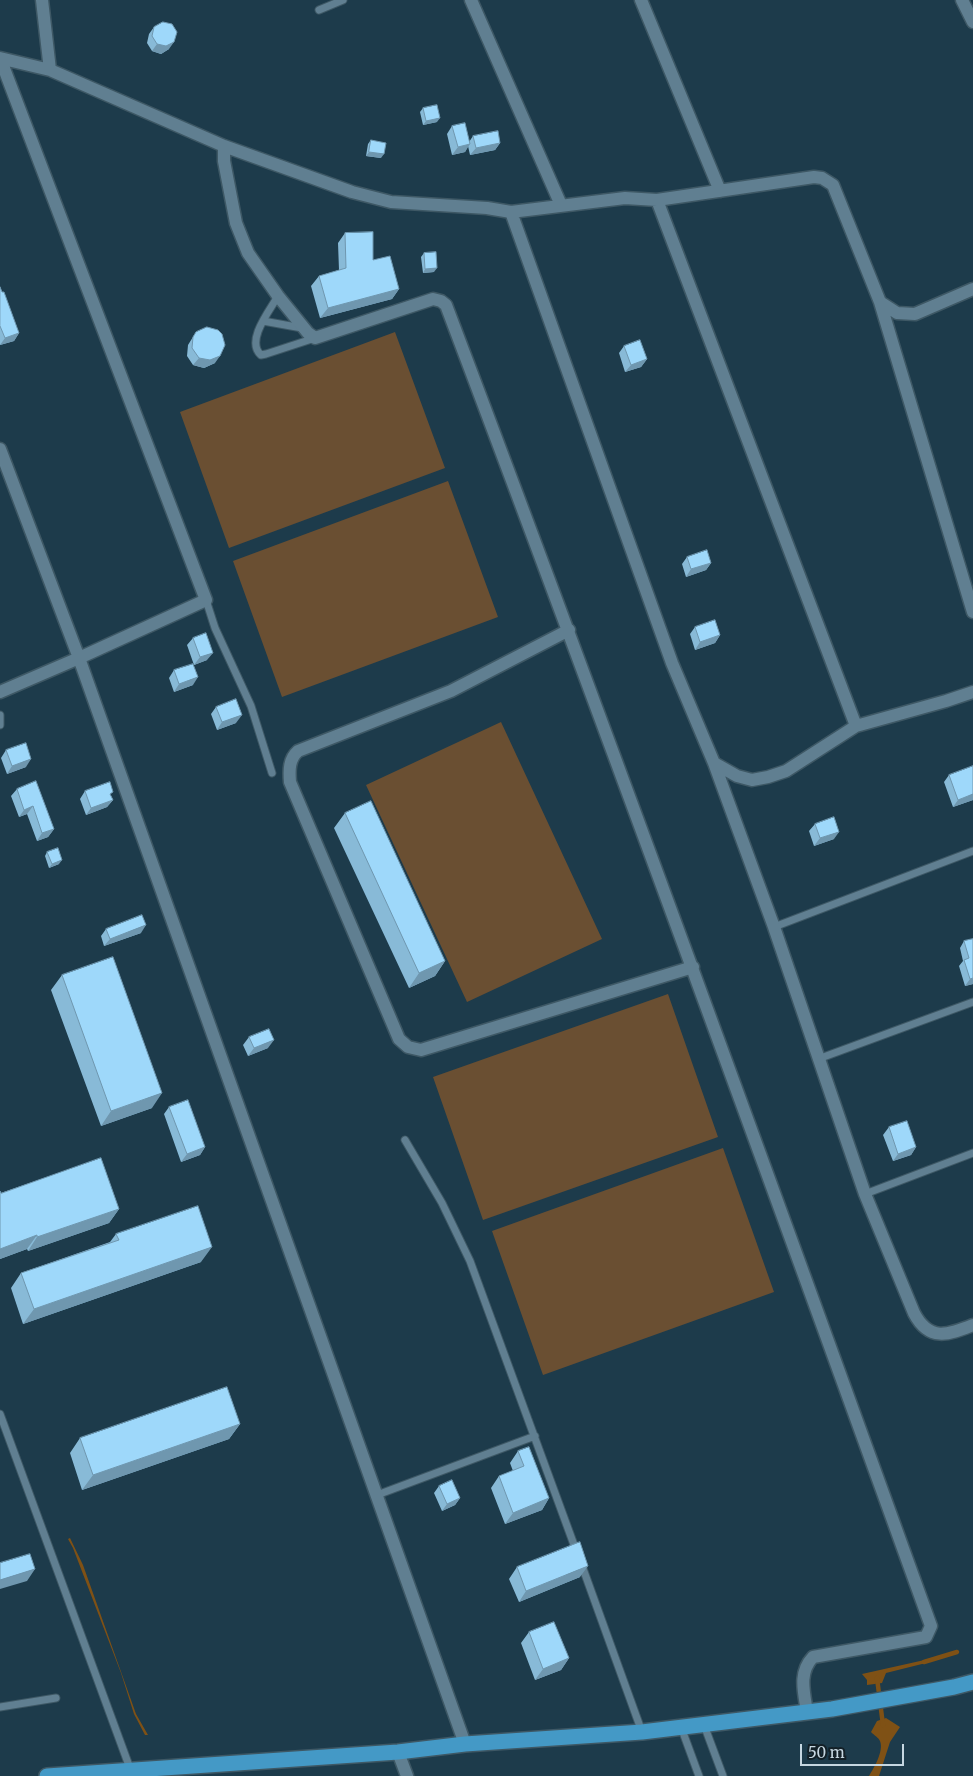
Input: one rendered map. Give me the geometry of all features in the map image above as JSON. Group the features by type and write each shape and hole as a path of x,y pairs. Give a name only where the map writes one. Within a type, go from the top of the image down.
{"highway":[{"path":"47,1776 132,1774 398,1752 465,1744 642,1732 832,1709 973,1682"}],"street":[{"path":"42,0 50,70"},
{"path":"471,0 561,205"},
{"path":"640,0 720,191"},
{"path":"962,0 973,22"},
{"path":"0,58 50,70 224,146 352,192 391,202 487,208 511,212 625,198 657,200 814,177 828,181 834,185 880,302 973,612"},
{"path":"0,58 206,600 0,692"},
{"path":"224,146 224,161 236,223 252,260 278,296 304,328 315,338 433,299 441,301 446,305 569,630 932,1626 926,1637 813,1657 807,1664 804,1672 806,1712"},
{"path":"657,200 856,726"},
{"path":"511,212 672,663 714,763 774,927 865,1194 920,1324 929,1331 940,1335 952,1334 973,1326"},
{"path":"880,302 897,313 915,314 973,289"},
{"path":"0,448 79,658 465,1744"},
{"path":"569,630 451,691 298,751 292,757 289,773 290,782 398,1039 408,1047 421,1050 693,967"},
{"path":"714,763 737,776 752,780 768,777 786,771 856,726 973,692"},
{"path":"398,1752 407,1776"}],"lane":[{"path":"319,10 343,0"},
{"path":"278,296 256,337 256,348 261,355 315,338"},
{"path":"263,321 304,328"},
{"path":"206,600 215,628 251,706 272,773"},
{"path":"0,715 0,725"},
{"path":"774,927 973,851"},
{"path":"818,1059 973,1002"},
{"path":"405,1140 442,1203 470,1261 642,1732"},
{"path":"865,1194 973,1154"},
{"path":"0,1414 132,1774"},
{"path":"377,1495 535,1436"},
{"path":"0,1707 56,1698"},
{"path":"704,1724 723,1776"},
{"path":"681,1727 700,1776"}],"shaded area":[{"path":"395,332 445,468 229,548 180,412"},
{"path":"448,481 498,617 282,697 233,561"},
{"path":"501,722 602,939 467,1002 366,785"},
{"path":"668,994 718,1137 483,1220 433,1077"},
{"path":"723,1148 774,1292 543,1375 492,1231"},
{"path":"70,1538 83,1565 136,1714 148,1735 145,1735 134,1714 121,1673 68,1539"},
{"path":"929,1659 930,1662 886,1673 882,1683 867,1685 867,1680 862,1674"},
{"path":"886,1718 900,1727 890,1742 879,1776 869,1776 881,1750 879,1740 871,1732 877,1721"}],"building":[{"path":"163,22 172,24 177,32 174,42 166,46 157,44 152,36 154,27"},
{"path":"437,105 440,118 426,121 423,108"},
{"path":"465,123 470,144 458,147 452,126"},
{"path":"498,131 500,143 476,148 473,136"},
{"path":"371,140 386,143 384,154 369,152"},
{"path":"373,232 373,260 390,256 399,289 328,308 319,276 346,268 345,233"},
{"path":"436,252 437,268 425,269 424,253"},
{"path":"0,287 2,292 4,292 19,333 5,338 0,326"},
{"path":"207,327 218,330 222,334 225,345 220,356 210,360 199,358 192,348 193,337 196,332"},
{"path":"640,340 647,359 631,365 624,346"},
{"path":"707,550 711,563 691,569 687,557"},
{"path":"715,620 720,635 700,642 695,627"},
{"path":"206,633 213,653 200,657 193,638"},
{"path":"193,664 198,677 179,684 174,670"},
{"path":"236,699 242,715 222,722 216,707"},
{"path":"26,743 31,759 12,766 6,750"},
{"path":"973,766 973,794 958,800 949,775"},
{"path":"36,781 54,829 42,833 33,806 24,810 17,789"},
{"path":"110,782 113,792 110,794 113,800 91,808 85,791"},
{"path":"371,801 445,961 419,973 345,813"},
{"path":"834,817 839,832 820,838 815,824"},
{"path":"58,848 62,860 52,864 47,852"},
{"path":"142,915 146,925 110,939 106,929"},
{"path":"973,939 973,978 970,979 964,960 969,958 964,941"},
{"path":"113,957 162,1093 111,1111 62,975"},
{"path":"269,1029 274,1040 254,1048 249,1037"},
{"path":"188,1100 205,1147 187,1154 169,1107"},
{"path":"907,1121 916,1147 898,1154 889,1127"},
{"path":"101,1158 119,1209 0,1249 0,1191 1,1193"},
{"path":"198,1206 212,1247 34,1309 21,1273 119,1240 116,1234"},
{"path":"227,1387 240,1424 93,1475 80,1438"},
{"path":"529,1447 549,1498 513,1513 499,1476 524,1466 518,1451"},
{"path":"452,1480 460,1498 447,1504 439,1486"},
{"path":"580,1542 588,1566 526,1591 517,1567"},
{"path":"30,1554 35,1569 0,1580 0,1563"},
{"path":"554,1622 569,1658 543,1669 529,1632"}],"waterway":[{"path":"924,1662 957,1652"},
{"path":"877,1678 883,1725"}]}
